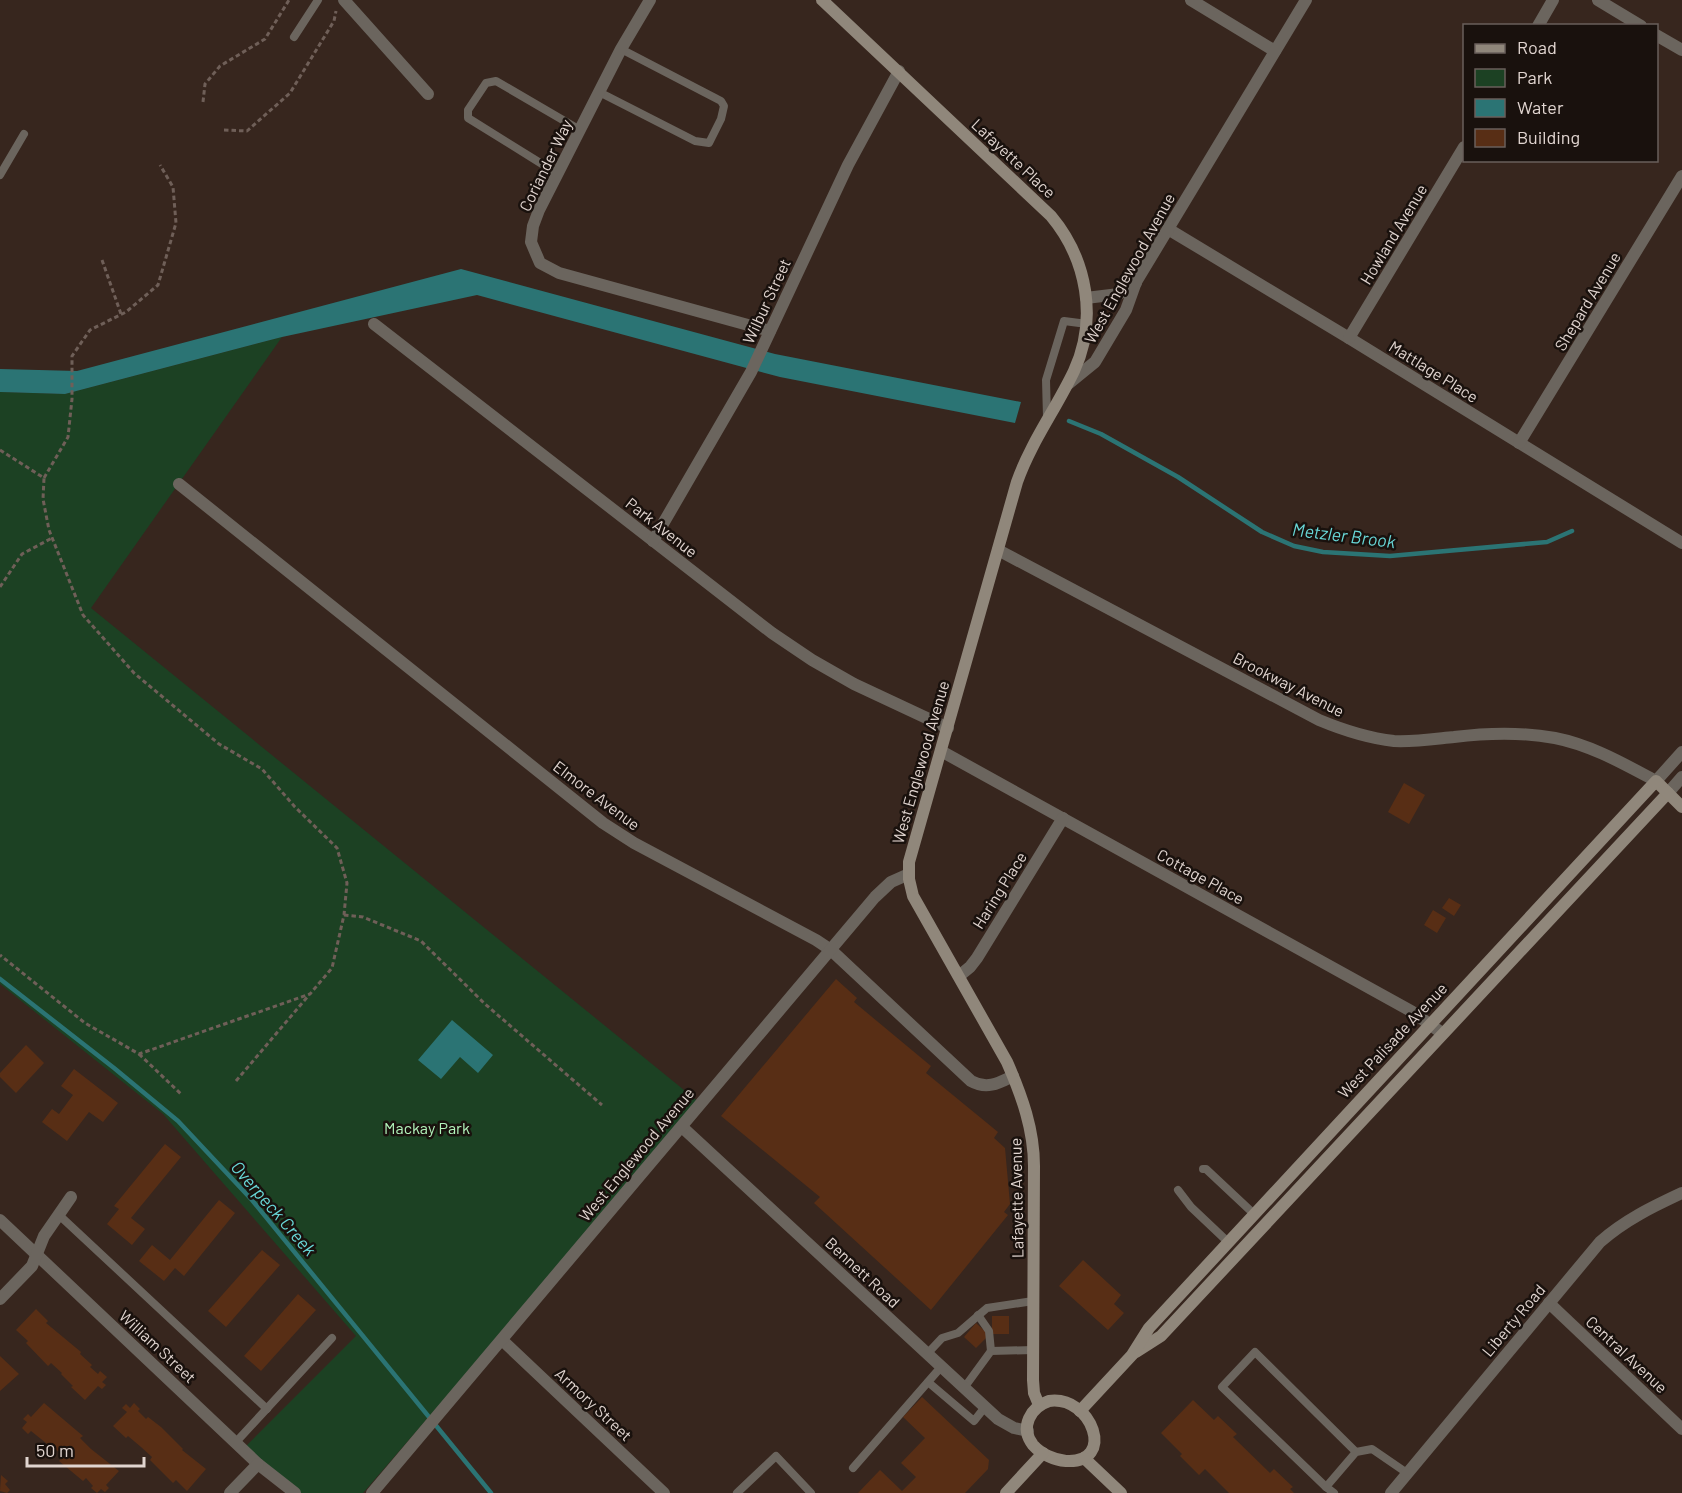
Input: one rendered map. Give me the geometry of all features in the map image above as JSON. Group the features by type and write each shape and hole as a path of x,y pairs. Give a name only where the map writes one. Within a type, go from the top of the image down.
{"main road":[{"name":"Lafayette Place","path":"822,0 1058,224 1068,239 1080,266 1086,298 1087,324 1078,362 1067,385"},
{"name":"West Englewood Avenue","path":"909,874 912,848 1021,471 1047,418 1067,385"},
{"path":"1656,781 1682,807"},
{"name":"West Palisade Avenue","path":"1080,1411 1132,1355 1149,1328 1241,1227 1656,781"},
{"name":"West Palisade Avenue","path":"1132,1355 1161,1336 1668,793"},
{"name":"Lafayette Avenue","path":"909,874 916,901 1013,1076 1026,1113 1033,1143 1033,1350 1034,1388 1039,1405"},
{"path":"1241,1227 1252,1238"},
{"path":"1049,1401 1060,1401 1080,1411 1091,1424 1095,1435 1092,1449 1084,1458 1075,1461 1060,1461 1043,1453 1032,1443 1028,1431 1030,1415 1039,1405 1049,1401"},
{"path":"1006,1493 1043,1453"},
{"path":"1084,1458 1121,1493"}],"street":[{"path":"344,0 428,94"},
{"name":"Coriander Way","path":"650,0 621,49 558,174 533,226 531,242 540,263 559,273 769,333"},
{"path":"1191,0 1275,51"},
{"name":"West Englewood Avenue","path":"1067,385 1095,362 1126,310 1136,282 1306,0"},
{"path":"1539,24 1553,0"},
{"path":"1598,0 1638,24"},
{"path":"1658,36 1682,50"},
{"name":"Wilbur Street","path":"653,540 751,372 848,165 899,71"},
{"name":"Howland Avenue","path":"1349,338 1463,149"},
{"name":"Shepard Avenue","path":"1519,443 1682,176"},
{"name":"Mattlage Place","path":"1168,229 1682,543"},
{"path":"1086,298 1119,294 1136,282"},
{"name":"Park Avenue","path":"374,324 772,633 812,660 871,693 948,728"},
{"name":"Elmore Avenue","path":"179,484 603,824 831,950 971,1081 992,1086 1013,1076"},
{"name":"Brookway Avenue","path":"998,550 1319,720 1346,731 1370,738 1396,741 1421,741 1488,734 1554,738 1586,747 1656,781"},
{"name":"Cottage Place","path":"941,751 1411,1011 1442,1033"},
{"name":"West Palisade Avenue","path":"1656,781 1682,752"},
{"name":"West Palisade Avenue","path":"1668,793 1682,777"},
{"name":"Haring Place","path":"959,976 977,958 1063,818"},
{"name":"West Englewood Avenue","path":"372,1493 882,889 895,879 909,874"},
{"name":"Bennett Road","path":"682,1127 985,1407 1006,1424 1028,1431"},
{"name":"Liberty Road","path":"1390,1493 1600,1242 1638,1214 1682,1193"},
{"path":"0,1299 32,1266 44,1236 71,1197"},
{"name":"William Street","path":"0,1220 258,1464 295,1493"},
{"name":"Central Avenue","path":"1549,1303 1682,1429"},
{"name":"Armory Street","path":"502,1340 664,1493"},
{"path":"230,1493 258,1464"}],"lane":[{"path":"294,37 318,0"},
{"path":"600,92 704,144 709,143 721,119 724,106 721,101 621,49"},
{"path":"558,174 468,118 468,110 486,84 496,81 580,130"},
{"path":"0,176 24,134"},
{"path":"1047,418 1046,380 1064,321 1087,324"},
{"path":"1203,1168 1254,1214"},
{"path":"1178,1190 1191,1207 1228,1242"},
{"path":"59,1215 267,1408"},
{"path":"927,1354 942,1338 958,1333 987,1308 1033,1301"},
{"path":"964,1388 991,1351 989,1331 978,1315"},
{"path":"236,1442 332,1338"},
{"path":"991,1351 1033,1350"},
{"path":"1334,1493 1222,1387 1255,1352 1356,1452"},
{"path":"853,1468 941,1367"},
{"path":"928,1382 974,1421 985,1407"},
{"path":"1326,1486 1356,1452 1372,1449 1407,1473"},
{"path":"737,1493 776,1456 811,1493"}],"path":[{"path":"203,102 205,84 220,66 265,39 290,0"},
{"path":"224,130 247,131 290,93 334,21 336,10"},
{"path":"160,165 173,187 176,223 158,285 121,314 90,330 72,356 72,399 68,437 44,478 43,499 52,538 83,615 134,674 219,744 262,769 295,807 337,848 347,883 344,915 332,968 236,1081"},
{"path":"102,260 121,314"},
{"path":"0,450 44,478"},
{"path":"0,587 22,554 52,538"},
{"path":"344,915 363,917 421,941 485,1004 602,1105"},
{"path":"0,955 85,1023 139,1054 181,1094"},
{"path":"139,1054 310,994"}],"green space":[{"name":"Mackay Park","path":"282,337 91,608 700,1103 363,1493 292,1493 243,1449 356,1336 163,1114 0,984 0,392 65,394"}],"water":[{"path":"461,269 775,354 1021,402 1015,423 780,377 477,295 282,337 65,394 0,392 0,369 77,371"},
{"path":"452,1020 493,1055 478,1073 460,1057 441,1079 418,1060"}],"building":[{"path":"1404,783 1425,795 1409,824 1388,812"},
{"path":"1449,898 1461,905 1454,916 1442,908"},
{"path":"1433,910 1446,918 1437,933 1424,925"},
{"path":"836,979 857,998 854,1002 931,1066 926,1073 998,1132 994,1138 1005,1148 1010,1204 1004,1212 1008,1215 931,1310 814,1203 820,1197 721,1116"},
{"path":"26,1045 44,1063 16,1093 0,1077 0,1073"},
{"path":"74,1069 118,1103 103,1122 89,1112 67,1141 42,1122 52,1109 59,1114 73,1095 61,1086"},
{"path":"165,1144 181,1157 131,1218 145,1229 132,1245 107,1224 119,1209 114,1206"},
{"path":"219,1200 235,1213 184,1276 175,1268 164,1281 139,1261 152,1245 170,1260"},
{"path":"262,1250 280,1265 226,1327 208,1311"},
{"path":"1083,1260 1121,1295 1114,1304 1124,1313 1108,1330 1059,1286"},
{"path":"298,1294 316,1310 261,1371 244,1356"},
{"path":"36,1309 48,1321 46,1323 81,1352 80,1354 92,1365 90,1367 98,1374 100,1371 107,1377 102,1382 106,1385 102,1389 98,1386 85,1400 71,1387 73,1386 62,1373 51,1363 48,1366 26,1343 28,1341 16,1330"},
{"path":"992,1316 1009,1316 1009,1334 992,1334"},
{"path":"976,1323 989,1335 976,1348 964,1337"},
{"path":"0,1356 19,1374 0,1391"},
{"path":"922,1397 989,1460 988,1469 965,1493 858,1493 880,1470 902,1491 916,1477 901,1463 925,1438 903,1417"},
{"path":"1193,1400 1214,1420 1218,1416 1237,1434 1233,1437 1270,1473 1274,1469 1293,1487 1290,1489 1294,1493 1229,1493 1205,1469 1199,1475 1161,1433"},
{"path":"44,1403 83,1436 80,1438 91,1449 119,1471 106,1485 109,1488 105,1492 101,1489 97,1493 91,1488 93,1486 86,1478 83,1481 59,1461 63,1456 52,1446 31,1431 28,1434 22,1428 27,1422 23,1419 28,1414 31,1417"},
{"path":"134,1403 146,1419 148,1417 161,1427 182,1450 206,1469 187,1491 176,1480 173,1483 150,1460 152,1457 113,1426 127,1412 122,1408 126,1404 130,1408"},
{"path":"1,1475 8,1481 5,1484 10,1490 7,1493 0,1491"}],"waterway":[{"name":"Metzler Brook","path":"1069,421 1101,434 1178,477 1262,532 1294,546 1323,552 1390,556 1547,542 1572,531"},
{"name":"Overpeck Creek","path":"0,979 178,1121 252,1200 491,1493"}]}
